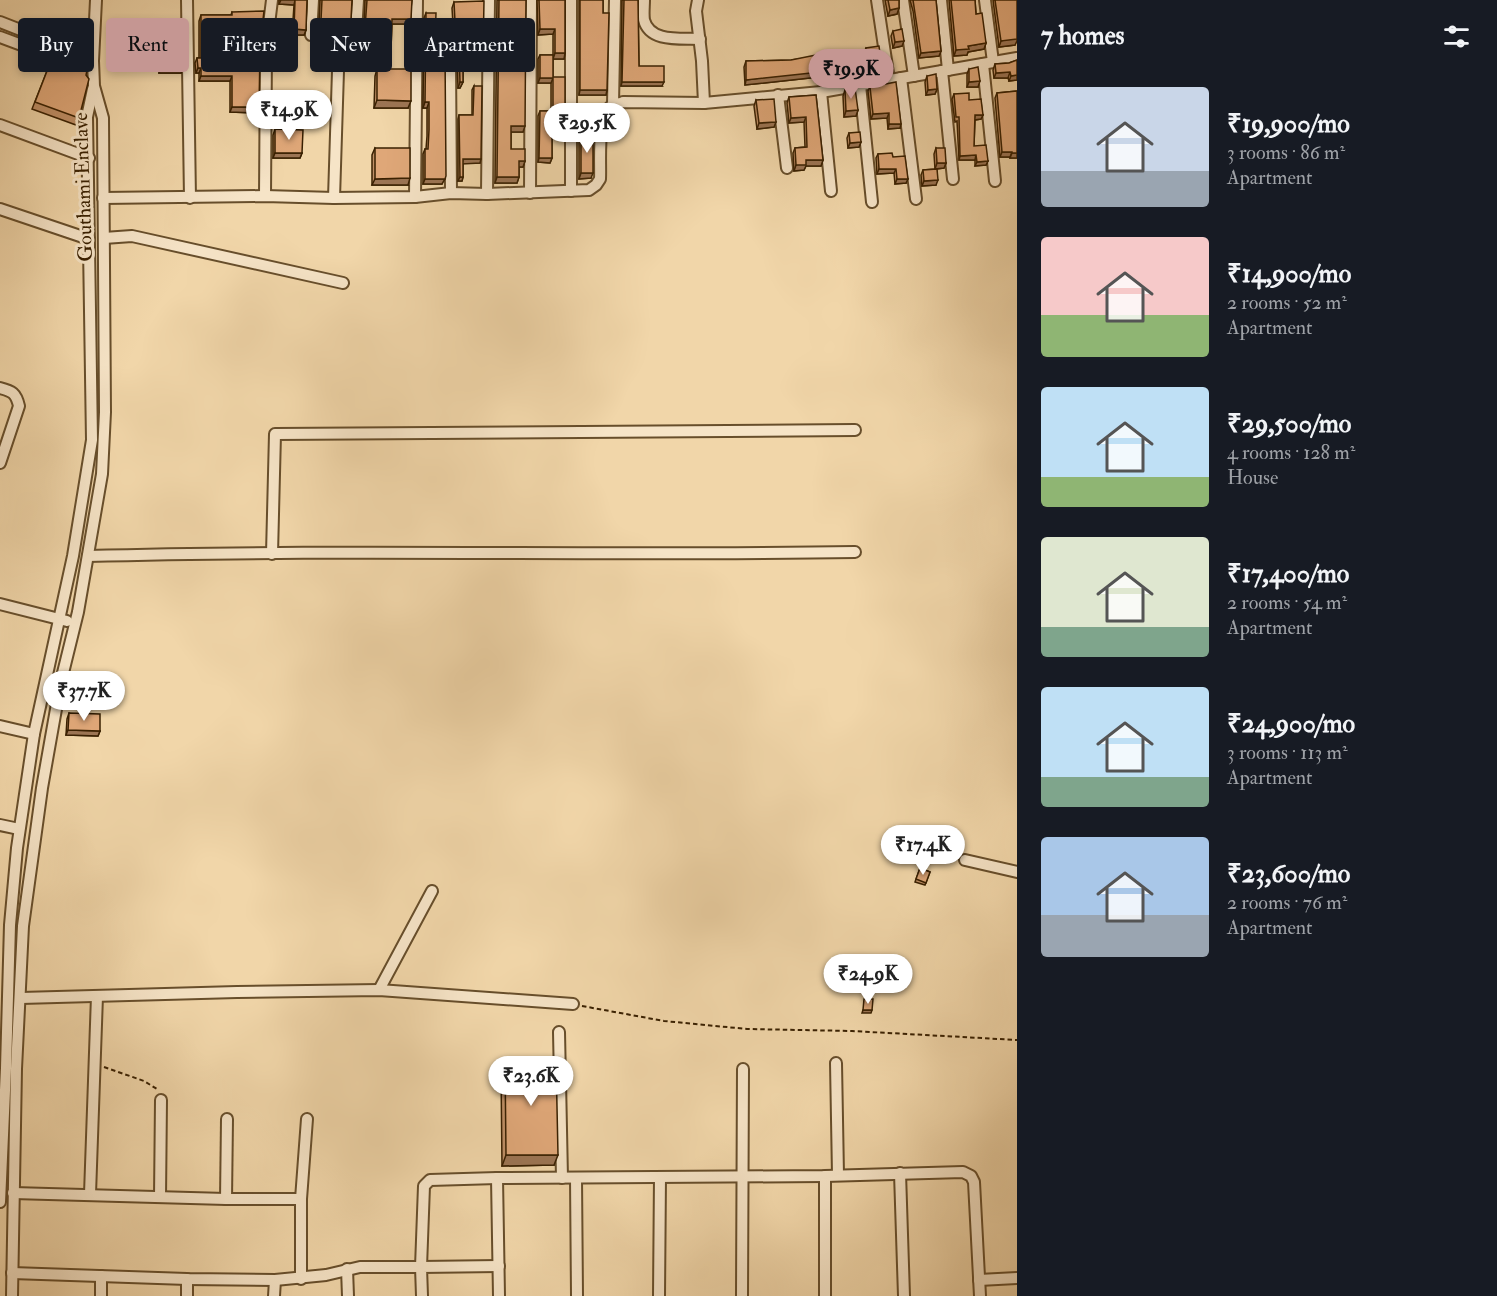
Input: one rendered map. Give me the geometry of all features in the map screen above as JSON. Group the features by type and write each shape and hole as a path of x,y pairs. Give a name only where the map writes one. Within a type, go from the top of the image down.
{"street":[{"path":"94,41 96,0"},
{"path":"187,0 190,198"},
{"path":"265,196 266,49 272,0"},
{"path":"312,18 313,0"},
{"path":"334,198 339,39 344,34 356,32 358,0"},
{"path":"415,197 417,0"},
{"path":"488,194 489,0"},
{"path":"530,193 531,0"},
{"path":"571,0 571,191"},
{"path":"103,198 415,197 451,193 488,194 589,190 600,179 601,124 613,104 615,0"},
{"path":"644,0 644,19 650,32 661,37 700,39"},
{"path":"698,0 696,11 704,103"},
{"path":"877,0 889,80"},
{"path":"903,0 914,76"},
{"path":"941,0 953,179"},
{"path":"986,0 994,181"},
{"path":"0,22 18,29"},
{"path":"0,37 18,44"},
{"path":"613,104 623,102 704,103 821,92 1017,58"},
{"path":"93,72 94,86"},
{"path":"450,72 451,193"},
{"path":"902,78 916,200"},
{"path":"860,85 872,202"},
{"name":"Gouthami Enclave","path":"0,1202 6,898 34,734 73,556 92,440 87,117 94,86"},
{"name":"Gouthami Enclave","path":"12,1296 16,1069 23,926 30,865 61,681 75,623 102,474 105,411 103,118 94,86"},
{"path":"821,92 831,191"},
{"path":"778,95 786,168"},
{"path":"0,125 89,158"},
{"path":"0,210 89,239"},
{"path":"104,238 132,236 343,283"},
{"path":"0,388 12,391 19,406 0,460"},
{"path":"272,554 275,434 855,430"},
{"path":"88,556 417,552 705,554 855,552"},
{"path":"0,604 75,623"},
{"path":"0,726 34,734"},
{"path":"0,825 19,829"},
{"path":"965,860 1017,872"},
{"path":"377,990 432,891"},
{"path":"21,998 377,990 573,1004"},
{"path":"90,1194 97,996"},
{"path":"559,1032 562,1178"},
{"path":"836,1063 838,1175"},
{"path":"742,1296 743,1069"},
{"path":"160,1197 161,1100"},
{"path":"226,1199 227,1119"},
{"path":"301,1279 301,1199 307,1119"},
{"path":"422,1296 424,1186 430,1180 825,1176 963,1172 971,1176 974,1182 980,1296"},
{"path":"900,1173 904,1296"},
{"path":"825,1176 825,1296"},
{"path":"659,1296 660,1177"},
{"path":"497,1178 499,1296"},
{"path":"576,1178 577,1296"},
{"path":"13,1193 301,1199"},
{"path":"12,1273 275,1280 301,1279 360,1267 499,1266"},
{"path":"346,1269 348,1296"},
{"path":"100,1296 101,1275"},
{"path":"979,1280 1017,1278"},
{"path":"187,1296 188,1279"},
{"path":"274,1296 275,1280"}],"path":[{"path":"573,1004 664,1021 747,1029 852,1031 1017,1040"},
{"path":"95,1052 104,1066 144,1081 159,1090 161,1100"}],"building":[{"path":"295,0 307,0 306,30 298,29 298,18 294,18"},
{"path":"322,0 352,0 351,18 321,18"},
{"path":"367,0 412,0 411,18 366,18"},
{"path":"499,0 526,0 526,18 499,18"},
{"path":"539,0 565,0 565,53 555,53 555,29 540,29"},
{"path":"580,0 603,0 603,13 609,13 607,90 580,90"},
{"path":"624,0 638,0 639,66 664,66 664,82 622,82"},
{"path":"888,0 899,0 899,8 890,10"},
{"path":"913,0 936,0 941,51 921,53"},
{"path":"951,0 975,0 976,14 982,13 986,43 968,46 969,49 956,50"},
{"path":"995,0 1017,0 1017,39 1001,41"},
{"path":"484,1 484,18 455,18 454,2"},
{"path":"264,11 263,18 201,18 201,15 232,15 232,12"},
{"path":"426,13 436,13 436,18 426,18"},
{"path":"902,29 904,41 895,42 893,31"},
{"path":"879,46 881,62 867,63 867,67 746,80 746,61 791,60 836,51 866,50 866,48"},
{"path":"540,55 553,55 553,77 565,77 565,127 552,127 552,158 539,158 540,111 553,111 553,78 540,78"},
{"path":"197,58 201,58 201,68 198,68"},
{"path":"1017,60 1017,75 1011,76 1010,72 996,73 995,64"},
{"path":"978,67 980,81 969,82 969,69"},
{"path":"404,69 404,72 411,72 411,101 377,100 377,72"},
{"path":"47,72 87,72 89,79 79,118 35,102"},
{"path":"201,72 260,72 259,107 232,107 232,76 201,76"},
{"path":"425,72 445,72 445,179 425,179 429,102 425,102"},
{"path":"460,72 463,72 463,82 460,82"},
{"path":"498,72 525,72 525,126 511,126 511,149 525,149 525,161 519,161 519,177 497,177"},
{"path":"936,74 937,89 928,90 927,76"},
{"path":"896,82 901,124 889,124 889,113 873,114 870,87"},
{"path":"474,86 482,86 481,159 463,159 463,177 460,177 459,115 473,115"},
{"path":"855,88 858,110 846,111 845,90"},
{"path":"1017,91 1017,153 1002,152 997,93"},
{"path":"969,93 969,100 981,99 983,115 975,115 974,146 986,145 988,161 977,162 976,155 960,156 959,117 956,117 954,94"},
{"path":"816,95 823,160 806,160 806,165 796,165 795,148 807,147 806,117 791,118 789,97"},
{"path":"774,99 776,122 759,123 756,100"},
{"path":"275,129 303,130 302,153 275,153"},
{"path":"860,132 861,142 850,143 849,133"},
{"path":"581,134 593,134 593,173 581,173"},
{"path":"375,148 410,148 410,178 375,179"},
{"path":"936,148 945,148 946,163 937,163"},
{"path":"892,153 893,157 905,156 908,179 897,179 896,169 879,169 878,154"},
{"path":"937,169 938,180 924,181 923,170"},
{"path":"69,713 100,714 100,731 68,730"},
{"path":"939,828 947,830 946,839 937,837"},
{"path":"920,868 930,872 926,883 916,879"},
{"path":"864,999 873,999 872,1010 863,1010"},
{"path":"505,1059 556,1059 558,1155 506,1155"}]}
